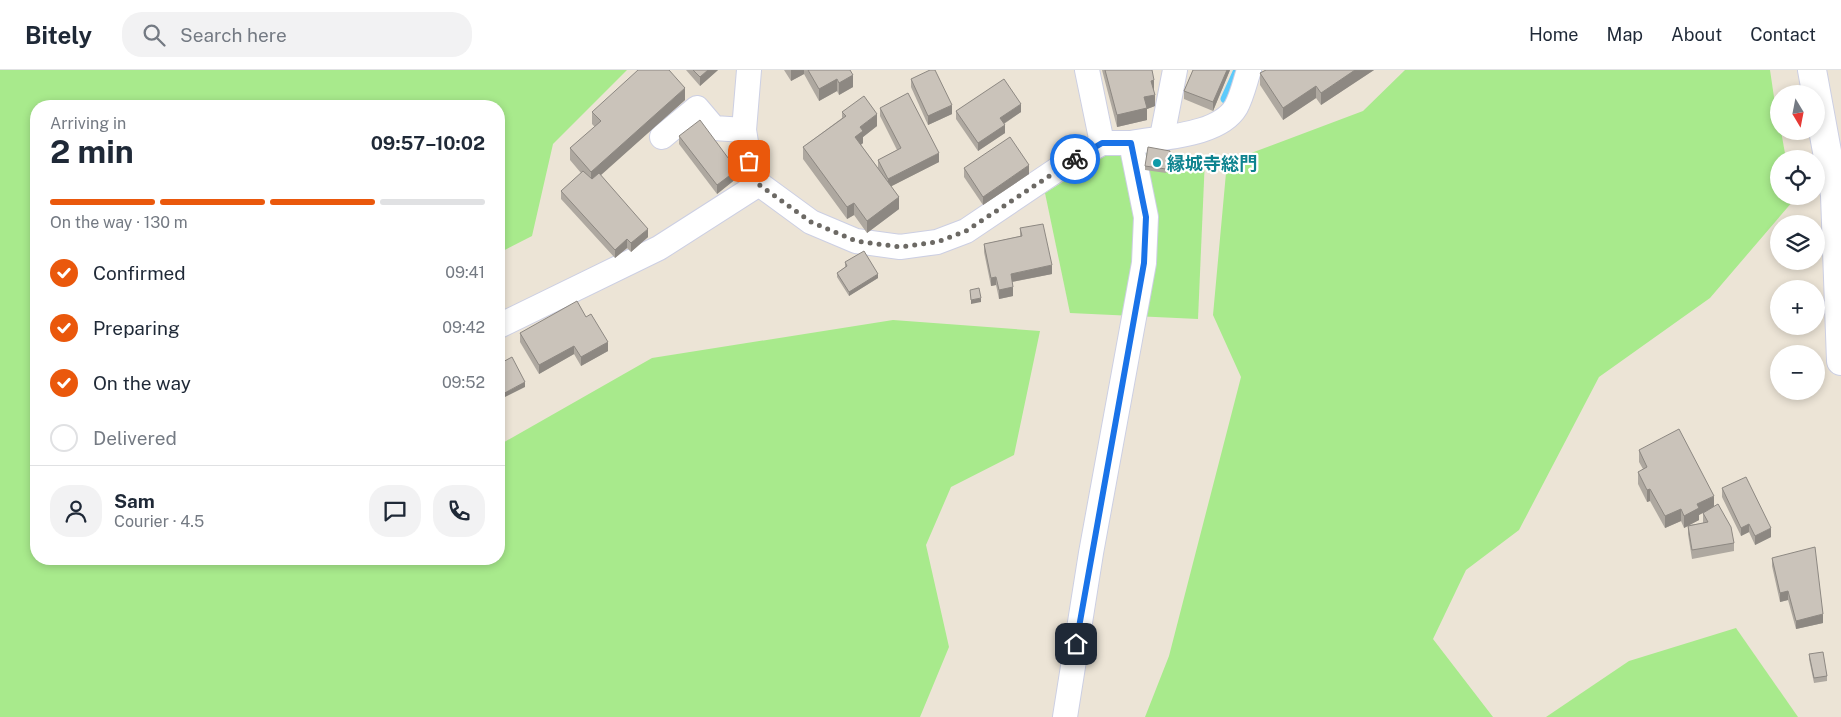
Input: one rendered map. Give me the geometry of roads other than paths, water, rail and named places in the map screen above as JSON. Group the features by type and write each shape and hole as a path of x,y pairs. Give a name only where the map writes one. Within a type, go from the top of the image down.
{"main road":[{"path":"1812,70 1838,196 1841,361"}],"street":[{"path":"749,70 744,130 749,161 758,184 811,222 856,241 900,247 937,242 966,231 1060,167 1102,143 1131,143 1196,133 1222,121 1235,108 1249,70"},
{"path":"1087,70 1102,143"},
{"path":"1162,137 1175,70"},
{"path":"662,137 698,108 714,128 744,130"},
{"path":"1065,717 1092,544 1144,263 1146,217 1131,143"},
{"path":"505,323 659,248 758,184"}],"waterway":[{"path":"1225,99 1238,70"}],"place":[{"name":"縁城寺総門","path":"1157,163"}]}
